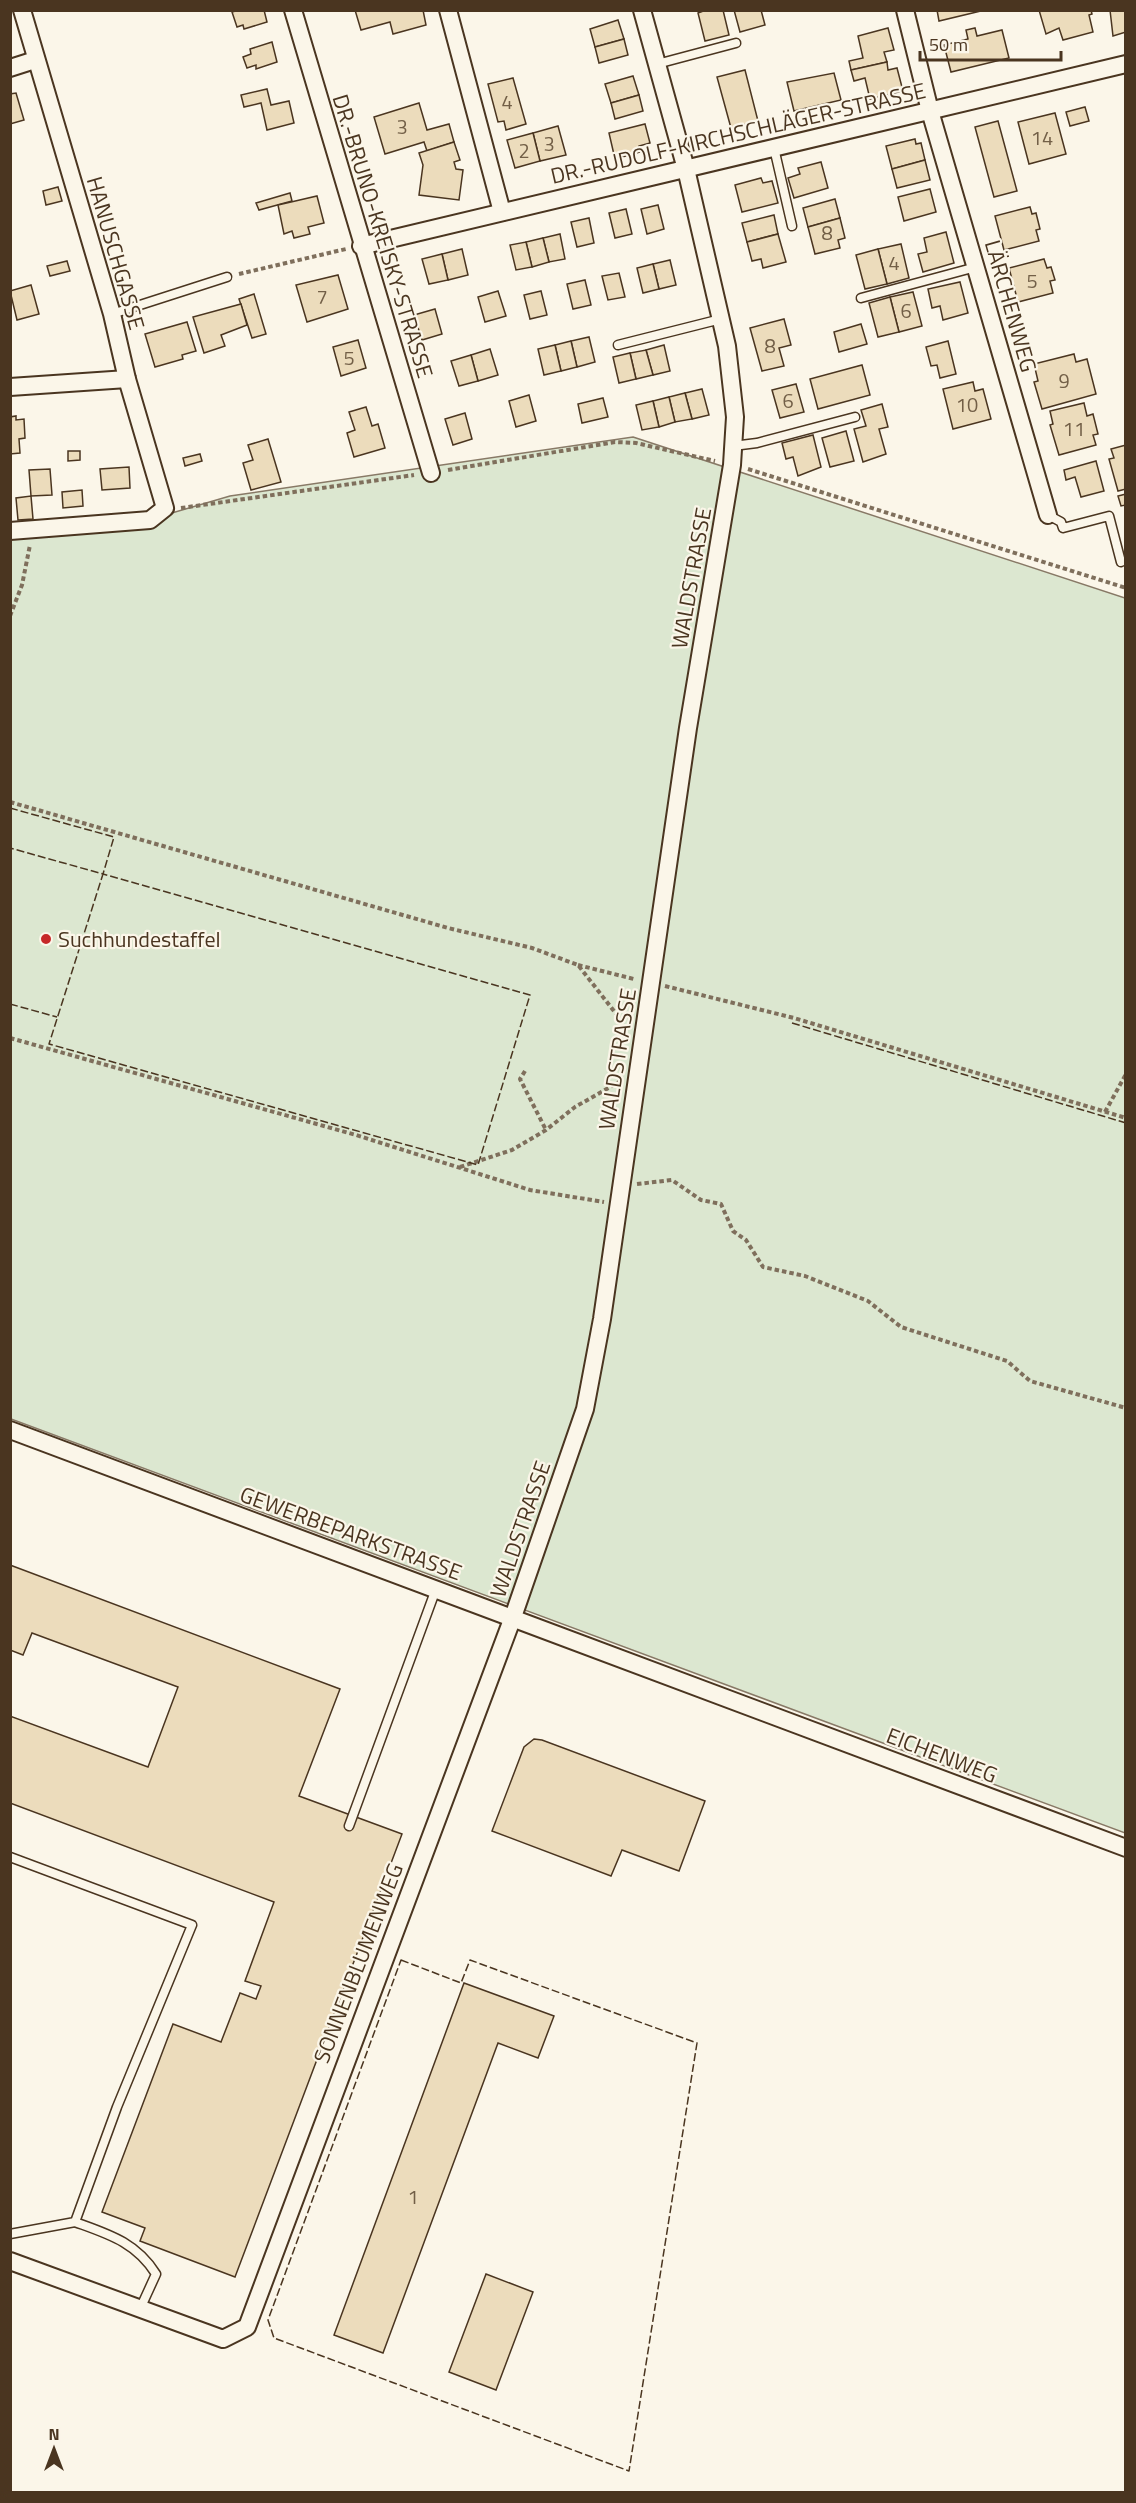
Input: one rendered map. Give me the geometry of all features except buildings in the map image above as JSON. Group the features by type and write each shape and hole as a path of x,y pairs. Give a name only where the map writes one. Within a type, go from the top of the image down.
{"street":[{"name":"HANUSCHGASSE","path":"22,10 112,314 127,379 165,508"},
{"name":"DR.-BRUNO-KREISKY-STRASSE","path":"293,10 361,246 431,473"},
{"path":"448,10 502,213"},
{"name":"WALDSTRASSE","path":"513,1617 585,1409 602,1319 688,728 732,465 732,383 721,319 686,169 642,10"},
{"name":"LÄRCHENWEG","path":"905,10 930,111 1048,514"},
{"path":"10,68 35,60"},
{"name":"DR.-RUDOLF-KIRCHSCHLÄGER-STRASSE","path":"361,246 1125,64"},
{"path":"10,387 127,379"},
{"path":"10,531 150,520 165,508"},
{"name":"GEWERBEPARKSTRASSE","path":"10,1430 743,1704"},
{"name":"SONNENBLUMENWEG","path":"140,2309 223,2339 247,2327 513,1617"},
{"name":"EICHENWEG","path":"743,1704 1125,1848"},
{"path":"10,2261 140,2309"}],"lane":[{"path":"657,64 736,43"},
{"path":"774,148 792,226"},
{"path":"861,298 976,267"},
{"path":"112,314 227,277"},
{"path":"618,345 721,319"},
{"path":"733,446 757,443 855,417"},
{"path":"1048,514 1061,522 1063,528 1109,516 1121,562"},
{"path":"349,1826 436,1588"},
{"path":"10,1857 192,1925 117,2107 75,2222"},
{"path":"10,2234 75,2222 125,2241 151,2265 156,2274 140,2309"}],"path":[{"path":"227,277 361,246"},
{"path":"165,508 431,473 615,442 636,443 784,479 1125,588"},
{"path":"10,616 22,585 32,529"},
{"path":"10,802 448,928 495,937 578,965 794,1018 1125,1118"},
{"path":"578,965 642,1046"},
{"path":"10,1038 356,1135 531,1190 617,1204"},
{"path":"525,1071 520,1079 546,1130"},
{"path":"1106,1112 1125,1074"},
{"path":"459,1167 512,1150 546,1130 575,1107 618,1082 637,1078"},
{"path":"620,1183 672,1180 701,1200 721,1204 734,1231 746,1240 763,1267 805,1276 868,1301 901,1327 1007,1361 1030,1381 1125,1408"}],"green space":[{"path":"633,437 1125,598 1125,1833 11,1419 11,527 165,515 230,496"}],"fence":[{"path":"10,808 114,837 103,874 530,995 478,1165 49,1044 103,874 10,848"},
{"path":"10,1004 57,1017"},
{"path":"792,1023 1126,1123"},
{"path":"401,1960 461,1983 470,1960 697,2043 629,2471 274,2338 268,2320 401,1960"}],"place":[{"name":"Suchhundestaffel","path":"46,939"}]}
